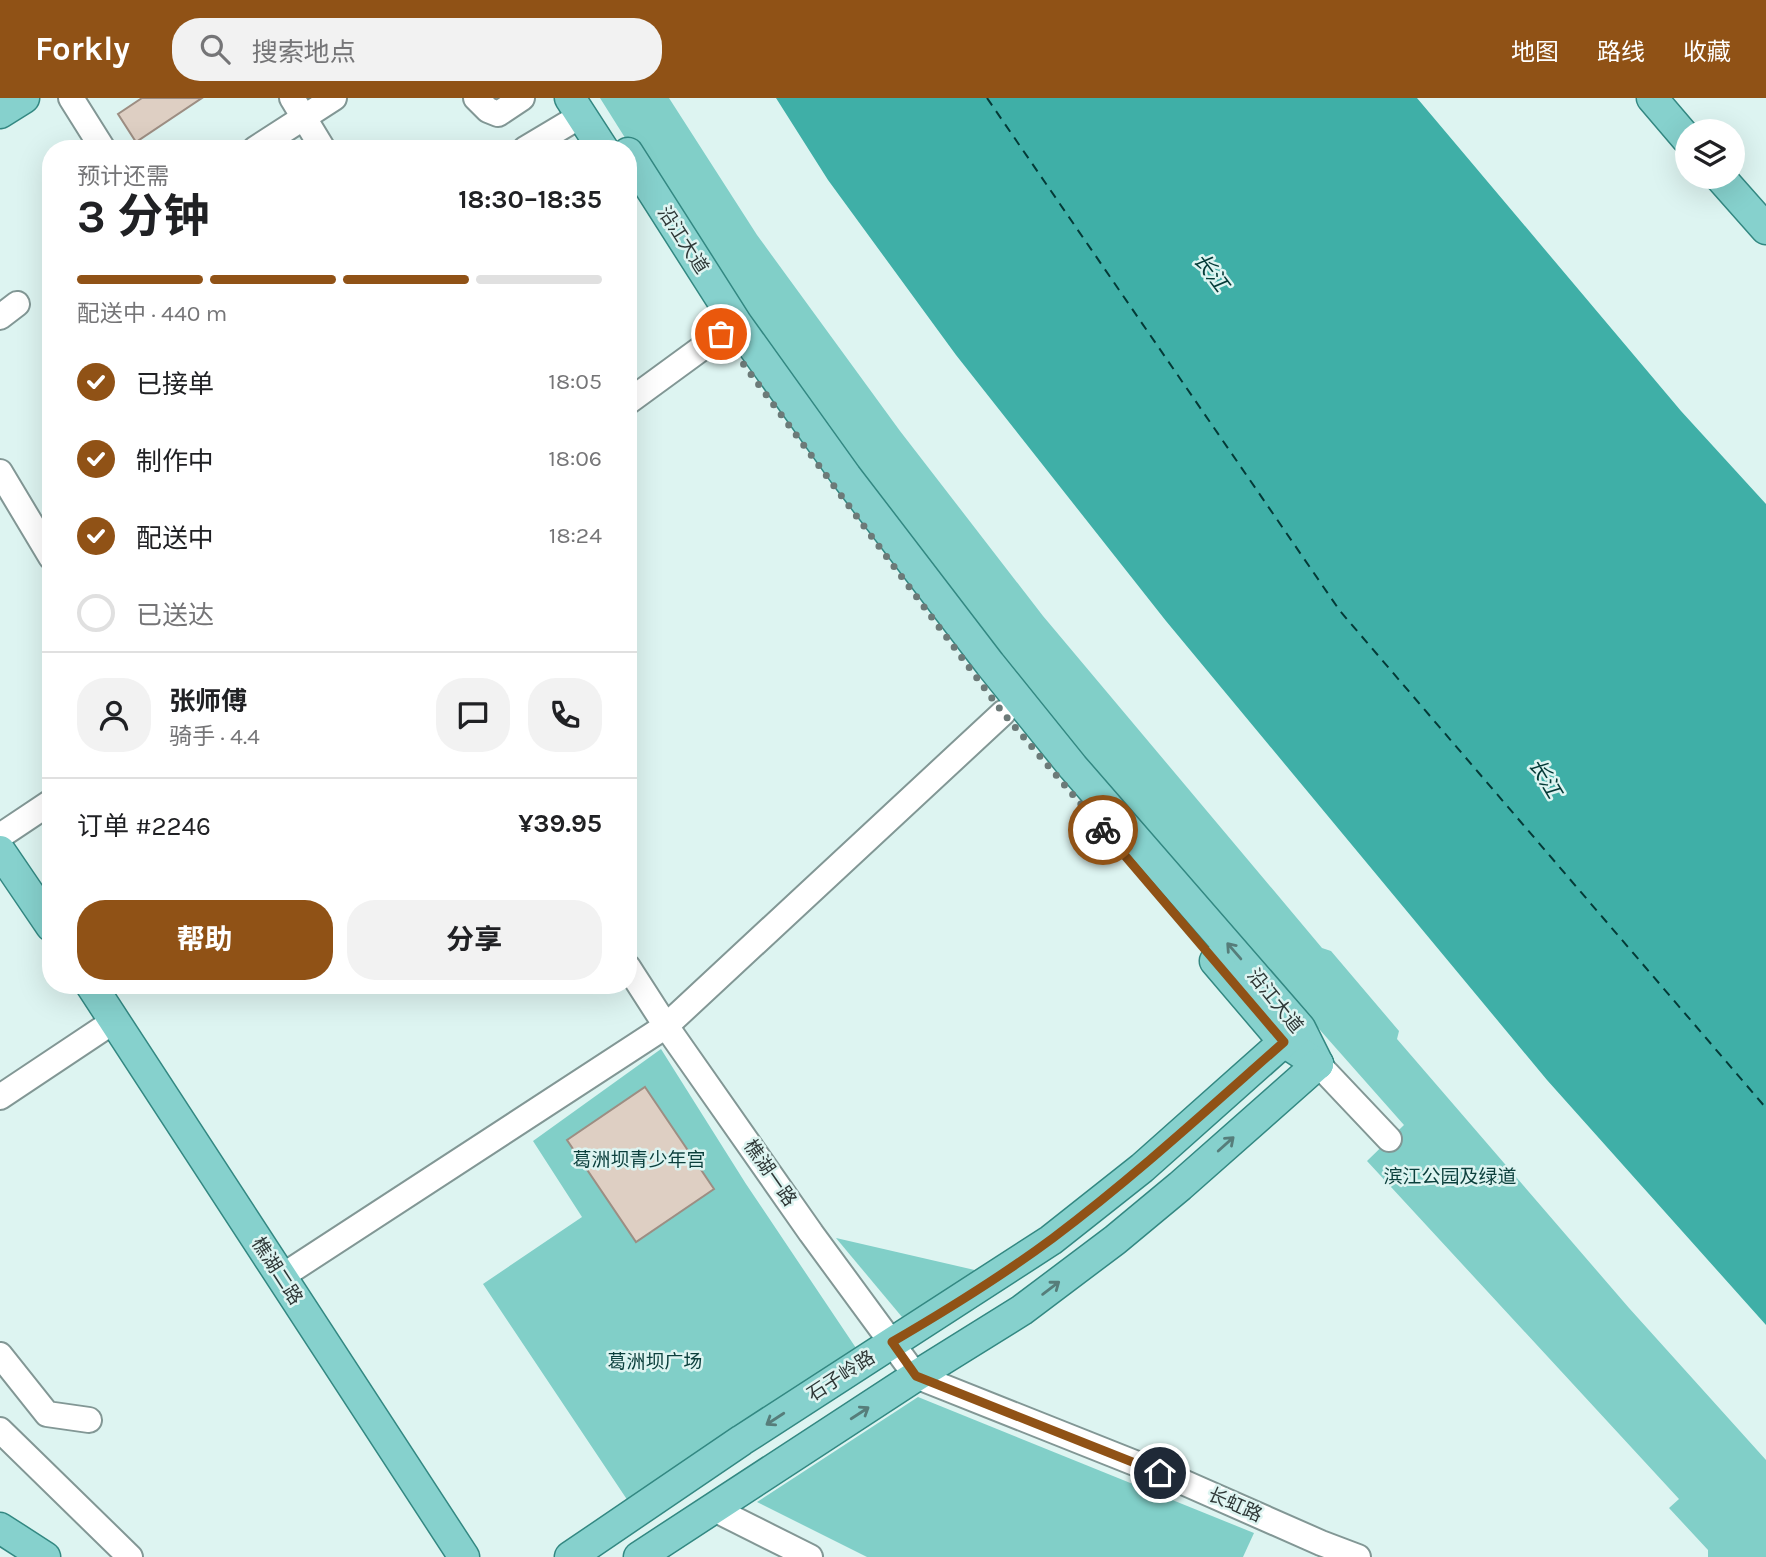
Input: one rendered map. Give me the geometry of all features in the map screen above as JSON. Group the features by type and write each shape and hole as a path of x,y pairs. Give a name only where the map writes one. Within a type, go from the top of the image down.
{"main road":[{"path":"0,113 24,98"},
{"path":"1652,98 1675,125"},
{"path":"1677,98 1695,119"},
{"path":"582,104 599,140"},
{"path":"582,104 616,140"},
{"name":"沿江大道","path":"637,167 737,324 846,476 990,664 1292,1035"},
{"path":"1745,178 1766,201"},
{"path":"1731,189 1766,229"},
{"name":"沿江大道","path":"637,202 721,334 1003,713 1318,1064"},
{"path":"0,851 42,913"},
{"path":"0,875 42,935"},
{"name":"樵湖二路","path":"82,994 448,1557"},
{"name":"樵湖二路","path":"96,994 464,1557"},
{"name":"石子岭路","path":"570,1557 892,1342 940,1314 1051,1240 1142,1168 1292,1035"},
{"path":"639,1557 1022,1310 1115,1240 1180,1186 1318,1064"},
{"path":"0,1528 45,1557"}],"street":[{"path":"71,98 97,140"},
{"path":"264,140 298,108 334,98"},
{"path":"476,98 488,110 498,114 522,98"},
{"path":"536,140 582,104"},
{"path":"298,108 318,140"},
{"path":"637,395 721,334"},
{"path":"0,472 42,539"},
{"path":"281,1277 666,1026 1003,713"},
{"path":"0,836 42,808"},
{"name":"樵湖一路","path":"637,981 811,1233 916,1376"},
{"path":"0,1097 104,1027"},
{"path":"1318,1064 1389,1139"},
{"path":"0,1355 47,1414 89,1420"},
{"name":"长虹路","path":"916,1376 1185,1483 1318,1550 1358,1557"},
{"path":"0,1430 130,1557"},
{"path":"714,1509 810,1557"}],"green space":[{"name":"滨江公园及绿道","path":"600,98 669,98 757,235 900,431 1043,616 1322,948 1331,951 1399,1031 1397,1039 1629,1308 1766,1460 1766,1557 1708,1557 1708,1550 1669,1508 1679,1499 1367,1161 1404,1125 1043,717 841,453 656,187 637,157 637,140 626,140"},
{"name":"葛洲坝广场","path":"661,1049 746,1184 856,1348 628,1501 483,1284 582,1217 533,1141"},
{"path":"836,1238 979,1271 902,1317"},
{"path":"918,1397 1254,1533 1243,1557 867,1557 757,1502"}],"water":[{"name":"长江","path":"776,98 1417,98 1681,411 1766,504 1766,1325 1547,1080 1166,621 956,355 828,180"}],"building":[{"path":"142,98 202,98 139,140 135,140 118,114"},
{"name":"葛洲坝青少年宫","path":"645,1087 714,1189 636,1242 567,1140"}],"ferry route":[{"path":"987,98 1340,611 1766,1108"}],"way so far":[{"path":"721,334 1003,713 1103,830"}],"route":[{"path":"1103,830 1284,1042 1142,1168 1051,1240 940,1314 892,1342 916,1376 1160,1473"}]}
